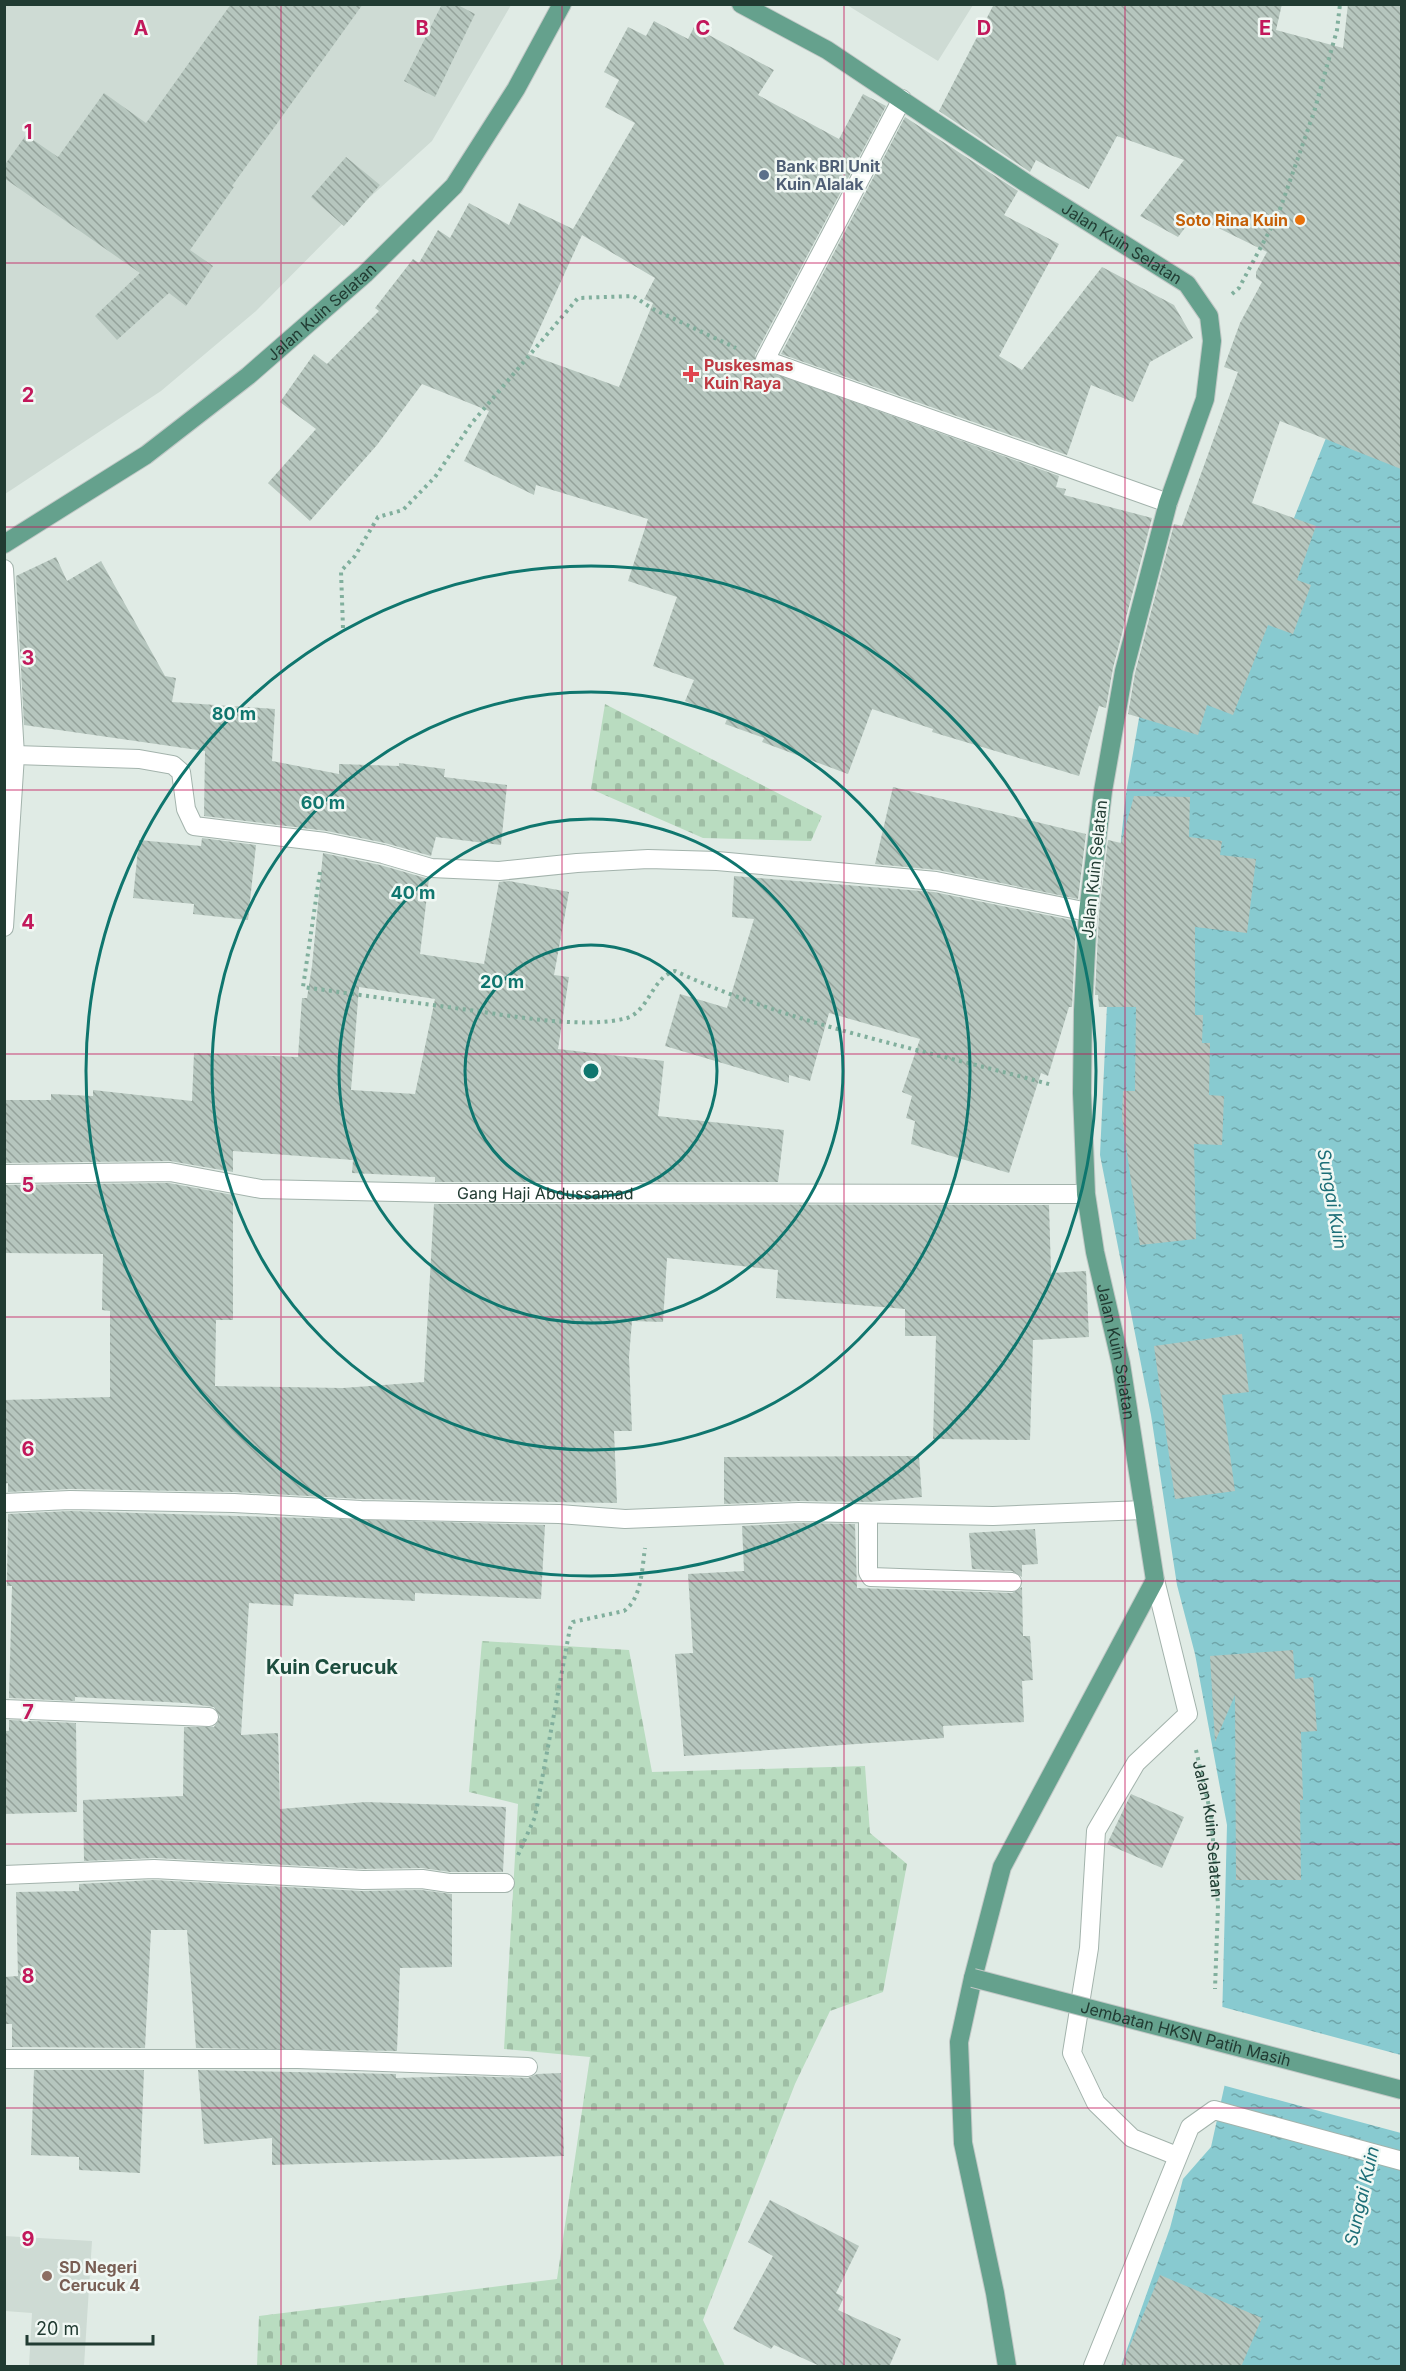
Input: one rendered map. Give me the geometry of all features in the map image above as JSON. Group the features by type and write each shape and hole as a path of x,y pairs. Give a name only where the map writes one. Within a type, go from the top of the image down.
{"main road":[{"name":"Jalan Kuin Selatan","path":"4,544 146,454 248,376 364,274 454,186 516,89 562,4"},
{"name":"Jalan Kuin Selatan","path":"741,4 827,50 1026,183 1187,284 1209,316 1212,341 1205,399 1168,503 1124,671 1102,791 1088,912 1082,1094 1086,1194 1095,1252 1121,1364 1155,1580"},
{"path":"1007,2367 995,2293 963,2143 959,2042 973,1977 1002,1867 1155,1580"},
{"name":"Jembatan HKSN Patih Masih","path":"973,1977 1401,2090"}],"street":[{"path":"902,99 765,360 1168,503"},
{"path":"4,569 15,754 4,927"},
{"path":"15,754 139,759 172,765 181,772 186,809 194,826 325,842 383,854 430,868 499,871 648,859 717,861 936,882 1088,912"},
{"name":"Gang Haji Abdussamad","path":"4,1174 170,1172 261,1189 441,1193 1086,1194"},
{"path":"4,1503 70,1500 199,1503 361,1510 559,1514 625,1519 799,1512 993,1516 1144,1510"},
{"path":"868,1514 868,1572 871,1578 1012,1582"},
{"name":"Jalan Kuin Selatan","path":"1155,1580 1188,1714"},
{"path":"4,1709 209,1717"},
{"path":"1177,2156 1132,2138 1096,2103 1072,2053 1089,1948 1096,1831 1136,1763 1188,1714"},
{"path":"4,1875 154,1869 363,1880 422,1879 449,1883 505,1883"},
{"path":"4,2059 298,2059 528,2067"},
{"path":"1093,2367 1190,2127 1214,2110 1401,2161"}],"path":[{"path":"1209,316 1239,288 1278,215 1314,112 1337,30 1340,4"},
{"path":"343,628 341,571 355,556 378,517 403,510 435,477 471,424 578,298 633,296 653,309 765,360"},
{"path":"325,842 311,916 303,987 547,1021 612,1020 629,1017 637,1012 662,978 675,971 724,994 879,1041 1082,1094"},
{"path":"505,1883 535,1817 570,1628 573,1622 624,1611 631,1606 639,1583 650,1517"},
{"name":"Jalan Kuin Selatan","path":"1188,1714 1211,1815 1218,1905 1215,1989"}],"shaded area":[{"path":"5,5 511,5 432,141 357,209 256,311 161,391 5,494"},
{"path":"847,5 973,5 938,61"},
{"name":"SD Negeri Cerucuk 4","path":"4,2236 92,2241 84,2366 29,2366 32,2313 5,2311"}],"green space":[{"path":"605,704 822,816 811,841 703,838 591,789"},
{"path":"482,1641 629,1650 652,1772 865,1766 870,1833 907,1864 883,1992 830,2011 795,2084 703,2320 725,2366 257,2366 259,2316 557,2279 590,2057 504,2049 518,1804 469,1792"}],"water":[{"name":"Sungai Kuin","path":"1401,68 1401,2366 1121,2366 1170,2228 1183,2179 1211,2147 1226,2079 1222,2021 1227,1825 1195,1654 1177,1585 1151,1415 1100,1155 1110,941 1126,794 1156,619 1292,523 1326,438 1243,402"}],"pier":[{"path":"1219,2006 1401,2055 1401,2133 1222,2085 1223,2079 1217,2061"}],"building":[{"path":"231,4 363,4 232,186 234,187 190,250 213,266 186,306 169,293 117,340 95,316 140,273 4,178 4,166 26,135 58,157 104,93 146,123"},
{"path":"442,4 456,4 475,14 435,97 404,81"},
{"path":"994,4 1282,4 1276,30 1343,48 1348,4 1401,4 1401,469 1280,421 1252,503 1316,526 1297,580 1311,585 1293,634 1268,625 1233,715 1207,705 1198,735 1128,714 1135,673 1174,524 1182,526 1238,372 1224,367 1240,323 1262,282 1256,278 1256,272 1267,252 1194,216 1178,237 1140,216 1184,160 1117,136 1089,189 1036,160 1030,172 939,111"},
{"path":"654,21 688,39 694,27 774,70 758,95 839,139 863,94 886,106 755,355 757,367 1059,476 1056,487 1066,489 1064,495 1152,518 1113,668 1106,708 1099,706 1079,776 932,732 933,729 872,709 848,774 762,742 764,738 725,724 727,719 685,701 694,680 653,666 677,597 628,581 648,519 536,485 534,495 464,461 489,411 422,384 377,445 310,521 268,483 316,429 280,402 314,354 327,364 379,311 375,308 413,259 419,263 438,230 450,238 469,203 509,225 519,203 573,229 635,123 605,107 619,80 604,72 628,27 646,36","holes":["582,235 655,278 644,299 653,303 619,387 528,354"]},
{"path":"905,117 1018,191 1004,215 1059,244 999,356 1022,370 1102,267 1174,305 1193,338 1150,362 1133,402 1091,385 1067,455 781,354"},
{"path":"346,157 380,185 344,226 311,197"},
{"path":"56,557 67,581 101,561 165,676 176,678 172,702 275,709 272,761 339,774 339,764 399,766 399,763 445,769 444,777 507,785 501,845 436,837 431,856 385,843 327,831 204,816 205,751 24,725 16,576"},
{"path":"893,787 1086,834 1078,899 938,870 875,864"},
{"path":"1134,796 1190,797 1189,837 1222,841 1220,855 1256,859 1247,933 1195,927 1195,1015 1203,1015 1202,1043 1210,1043 1209,1095 1224,1096 1222,1145 1194,1144 1196,1239 1140,1245 1122,1117 1123,1091 1135,1091 1136,1007 1099,1007 1098,995 1095,995 1099,913 1108,840 1121,843"},
{"path":"202,838 256,845 248,920 193,914 194,904 133,898 139,840 201,846"},
{"path":"323,853 380,865 429,879 420,954 484,964 499,882 509,881 569,892 554,975 569,977 558,1049 664,1061 658,1116 784,1130 778,1182 435,1182 435,1177 352,1173 353,1160 233,1151 233,1172 170,1161 4,1163 4,1100 51,1100 51,1094 93,1096 93,1090 192,1101 194,1053 298,1057 302,998 307,998","holes":["359,987 435,999 415,1094 351,1090"]},
{"path":"734,876 934,892 1076,921 1072,1007 1069,1007 1048,1076 1041,1073 1009,1173 911,1144 915,1121 906,1118 912,1096 902,1092 920,1039 829,1013 810,1081 789,1075 789,1083 665,1046 680,994 727,1008 754,919 732,917"},
{"path":"169,1183 233,1195 233,1320 216,1320 215,1386 343,1388 424,1382 434,1204 1049,1205 1051,1273 1086,1271 1089,1337 1033,1340 1030,1440 933,1439 936,1336 905,1336 905,1309 776,1298 778,1270 667,1258 663,1322 632,1321 629,1357 632,1431 614,1431 617,1503 361,1499 234,1492 70,1489 8,1492 8,1483 4,1484 4,1400 110,1397 110,1311 102,1310 103,1254 4,1253 4,1185"},
{"path":"1242,1334 1249,1392 1222,1395 1235,1491 1175,1499 1154,1346"},
{"path":"919,1456 922,1497 869,1502 799,1501 724,1504 724,1457"},
{"path":"70,1511 545,1525 541,1599 415,1593 415,1601 294,1594 293,1606 249,1603 241,1735 278,1733 280,1809 366,1802 506,1807 503,1872 450,1872 422,1868 363,1869 155,1858 84,1861 83,1800 183,1796 184,1727 214,1727 220,1717 214,1707 185,1703 75,1697 75,1701 9,1698 12,1586 7,1586 8,1514"},
{"path":"799,1523 855,1524 857,1588 1012,1593 1022,1587 1023,1636 1030,1636 1033,1680 1022,1681 1024,1722 943,1726 944,1738 684,1756 675,1654 693,1653 688,1574 744,1571 742,1526"},
{"path":"1035,1529 1038,1564 1022,1565 1022,1577 1012,1571 972,1569 969,1533"},
{"path":"1293,1650 1295,1679 1313,1677 1317,1731 1301,1732 1303,1800 1300,1800 1301,1880 1236,1880 1235,1695 1215,1742 1210,1656"},
{"path":"9,1720 76,1723 77,1812 4,1814 4,1731 9,1731"},
{"path":"1131,1794 1184,1817 1162,1868 1107,1844"},
{"path":"154,1880 362,1891 421,1890 452,1894 452,1967 400,1968 397,2051 196,2048 187,1930 151,1930 145,2048 12,2047 12,2024 4,2024 4,1977 18,1976 16,1892 79,1891 79,1884"},
{"path":"34,2070 144,2070 140,2173 79,2170 79,2157 31,2155"},
{"path":"198,2070 396,2074 396,2078 465,2076 528,2078 537,2074 561,2073 564,2156 272,2165 272,2138 204,2144"},
{"path":"770,2200 859,2246 836,2293 844,2297 838,2310 901,2339 889,2367 822,2367 774,2345 771,2349 733,2329 773,2256 748,2242"},
{"path":"1160,2275 1262,2318 1241,2367 1121,2367"}],"place":[{"name":"Bank BRI Unit Kuin Alalak","path":"764,175"},
{"name":"Soto Rina Kuin","path":"1300,220"},
{"name":"Puskesmas Kuin Raya","path":"691,374"},
{"name":"SD Negeri Cerucuk 4","path":"47,2276"}],"district":[{"name":"Kuin Cerucuk","path":"332,1667"}]}
